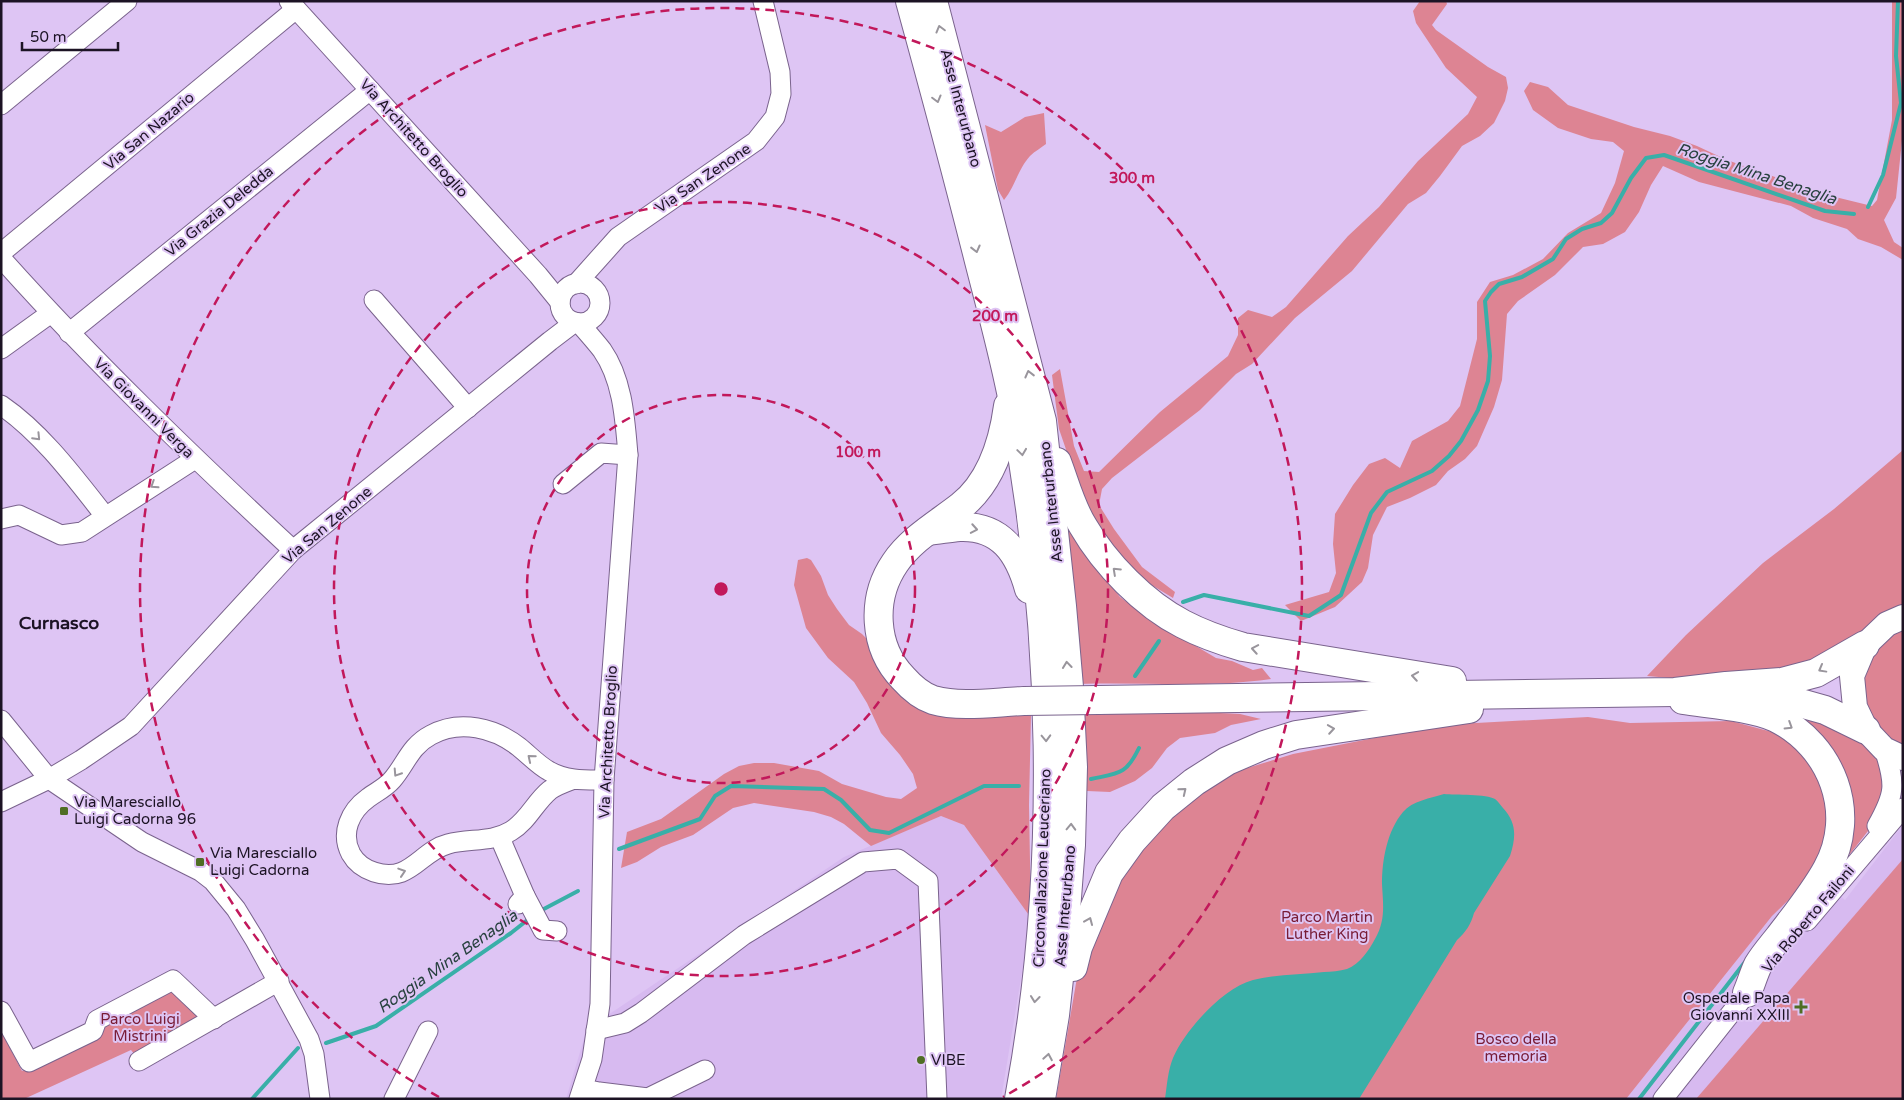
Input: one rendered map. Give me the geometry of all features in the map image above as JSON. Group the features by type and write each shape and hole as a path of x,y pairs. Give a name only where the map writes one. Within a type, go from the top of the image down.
{"highway":[{"name":"Asse Interurbano","path":"910,1 964,202 1010,387 1031,522 1042,637"},
{"name":"Asse Interurbano","path":"933,1 1042,421 1062,606 1073,767 1066,924 1055,1015"},
{"path":"1010,387 1006,420 999,449 982,486 962,505 926,532 906,550 895,563 885,582 879,605 878,617 883,646 890,661 911,687 932,699 963,703 1675,692 1782,682 1816,673 1865,645"},
{"path":"1042,421 1082,525 1108,563 1158,609 1182,624 1212,638 1243,647 1533,694"},
{"path":"926,532 959,527 973,528 986,531 1011,548 1019,559 1042,637"},
{"name":"Circonvallazione Leuceriano","path":"1020,1099 1035,1003 1045,872 1046,754 1042,637"},
{"path":"1675,692 1793,701 1825,710 1884,746"},
{"path":"1041,1099 1055,1015 1066,998 1078,947 1109,873 1132,841 1163,807 1194,782 1227,761 1264,745 1296,735 1328,729 1467,709 1635,693 1756,711 1776,718 1799,733 1824,759 1834,782 1840,806 1840,829 1835,850 1827,869 1796,915 1759,964 1747,993"}],"main road":[{"path":"1884,746 1855,707 1852,676 1865,645 1887,624 1903,617"}],"street":[{"path":"1,105 127,1"},
{"name":"Via San Zenone","path":"1,802 81,760 131,726 293,550 550,341 574,306 604,251 618,237 756,141 775,117 781,94 780,72 763,1"},
{"name":"Via Architetto Broglio","path":"293,5 538,275 574,306 603,351 615,376 622,401 628,455 604,780 600,1004 592,1059 582,1094"},
{"name":"Via San Nazario","path":"1,252 293,5"},
{"name":"Via Grazia Deledda","path":"69,333 370,90"},
{"path":"574,306 589,286 594,290 604,251"},
{"name":"Via Giovanni Verga","path":"1,258 69,333 195,459 293,550"},
{"path":"374,300 468,408"},
{"path":"1,349 51,313"},
{"path":"1,405 14,414 65,466 105,516"},
{"path":"563,484 601,454 628,455"},
{"path":"1,519 18,515 61,535 82,532 195,459"},
{"path":"1,720 48,779 142,842 200,871 213,881 236,909 279,981 309,1039 314,1054 320,1099"},
{"path":"574,779 549,791 526,818 513,830 502,836 485,840 447,844 433,850 409,870 395,874 380,874 365,870 352,855 346,840 348,824 354,810 368,798 384,789 418,743 445,729 460,727 492,731 505,737 549,771 574,779 604,780"},
{"name":"Via Roberto Failoni","path":"1860,857 1891,800 1892,776 1884,746"},
{"name":"Via Roberto Failoni","path":"1664,1099 1747,993 1903,808"},
{"path":"502,836 503,845 528,907 543,930 557,931"},
{"path":"596,1030 625,1023 642,1013 744,935 863,862 898,859 928,882 937,1099"},
{"path":"1,1010 29,1062 93,1031 96,1020 173,980 214,1019"},
{"path":"138,1061 279,981"},
{"path":"394,1099 428,1031"},
{"path":"582,1094 599,1092 648,1098 705,1070"}],"shaded area":[{"path":"1444,794 1485,796 1496,800 1508,814 1513,825 1512,849 1510,856 1474,913 1468,928 1457,940 1359,1099 1165,1099 1173,1058 1186,1035 1206,1012 1241,984 1261,978 1333,972 1347,969 1364,956 1381,925 1383,912 1383,865 1386,846 1393,828 1403,812 1411,805"},
{"path":"941,816 964,825 1031,918 1001,1099 566,1099 589,1022 611,1013 844,857"},
{"name":"Ospedale Papa Giovanni XXIII","path":"1903,825 1903,1099 1626,1099 1772,916 1815,874 1845,900"}],"green space":[{"path":"1420,1 1446,1 1447,4 1432,25 1436,30 1488,67 1506,77 1508,88 1505,101 1494,123 1480,136 1462,146 1426,193 1408,204 1352,271 1295,318 1252,364 1236,374 1200,410 1112,478 1102,489 1099,505 1114,529 1142,567 1175,592 1173,598 1135,575 1093,519 1059,429 1052,375 1060,369 1074,446 1084,471 1099,472 1160,412 1228,356 1238,335 1238,318 1248,310 1272,317 1286,307 1348,236 1379,207 1418,161 1468,114 1477,97 1446,68 1416,23 1413,11"},
{"path":"1892,1 1903,1 1903,131 1896,198 1884,220 1894,242 1903,248 1903,260 1881,247 1858,239 1847,229 1813,218 1791,206 1699,182 1663,166 1651,185 1639,212 1625,232 1603,244 1583,247 1555,275 1518,301 1507,314 1502,380 1494,407 1477,446 1465,459 1448,471 1436,485 1387,507 1373,535 1368,568 1362,582 1335,607 1301,621 1285,605 1329,592 1336,573 1333,544 1335,514 1353,485 1369,464 1385,458 1400,468 1412,441 1448,421 1460,406 1477,339 1477,302 1490,282 1513,275 1543,259 1568,233 1601,213 1615,183 1624,151 1613,142 1591,139 1558,128 1533,110 1524,91 1530,82 1548,87 1568,105 1634,127 1670,136 1727,160 1823,194 1872,206 1877,200 1892,120"},
{"path":"1044,113 1046,144 1026,161 1004,200 998,190 985,125 1001,132 1025,117"},
{"path":"1903,450 1903,605 1894,608 1873,623 1847,648 1804,670 1682,679 1647,676 1686,635 1763,563 1834,509"},
{"path":"1063,520 1071,522 1095,565 1120,597 1147,617 1216,658 1232,661 1253,670 1262,668 1271,679 1199,684 1079,684"},
{"path":"807,558 811,560 821,576 828,595 837,609 849,625 862,634 876,648 892,678 979,715 1031,715 1029,805 1031,918 964,825 941,816 871,846 844,824 831,817 814,812 754,803 733,808 693,835 661,847 637,862 621,868 627,832 661,819 724,774 739,766 754,763 774,763 819,771 842,784 886,797 901,799 917,788 913,774 881,733 867,703 854,682 828,658 806,628 794,585 798,560"},
{"path":"1903,630 1903,748 1886,736 1876,724 1868,707 1865,679 1871,656 1883,642"},
{"path":"1785,706 1866,744 1886,770 1879,817 1850,854 1841,860 1848,811"},
{"path":"1201,712 1240,714 1261,719 1231,725 1215,733 1180,738 1167,748 1152,768 1135,781 1110,792 1087,791 1081,714"},
{"name":"Parco Martin Luther King","path":"1588,717 1630,723 1731,721 1772,732 1789,740 1821,777 1832,828 1815,874 1772,916 1626,1099 1056,1099 1079,966 1133,855 1189,796 1231,773 1293,754 1440,725"},
{"path":"1903,859 1903,1099 1696,1099"},
{"name":"Parco Luigi Mistrini","path":"171,986 205,1017 135,1055 131,1050 24,1099 1,1099 1,1031 22,1071 103,1032 108,1020"}],"waterway":[{"name":"Roggia Mina Benaglia","path":"1868,207 1883,175 1901,103 1896,56 1898,1"},
{"name":"Roggia Mina Benaglia","path":"1183,602 1204,595 1309,616 1341,595 1371,513 1387,492 1432,471 1449,456 1461,441 1478,410 1488,381 1490,356 1485,301 1491,292 1499,284 1522,277 1553,259 1566,239 1582,229 1601,223 1612,213 1631,178 1646,158 1664,155 1825,211 1854,214"},
{"name":"Roggia Mina Benaglia","path":"1135,676 1159,641"},
{"name":"Roggia Mina Benaglia","path":"1091,779 1121,771 1130,763 1139,748"},
{"name":"Roggia Mina Benaglia","path":"619,849 700,819 715,796 731,786 824,789 841,800 870,830 889,833 984,786 1019,786"},
{"name":"Roggia Mina Benaglia","path":"540,911 578,891"},
{"name":"Roggia Mina Benaglia","path":"326,1043 376,1026 530,918"},
{"path":"1639,1099 1745,962"},
{"name":"Roggia Mina Benaglia","path":"252,1099 298,1048"}],"place":[{"name":"Via Maresciallo Luigi Cadorna 96","path":"64,811"},
{"name":"Via Maresciallo Luigi Cadorna","path":"200,862"},
{"name":"Ospedale Papa Giovanni XXIII","path":"1801,1007"},
{"name":"VIBE","path":"921,1060"}],"district":[{"name":"Curnasco","path":"59,623"}],"park label":[{"name":"Bosco della memoria","path":"1516,1048"}]}
